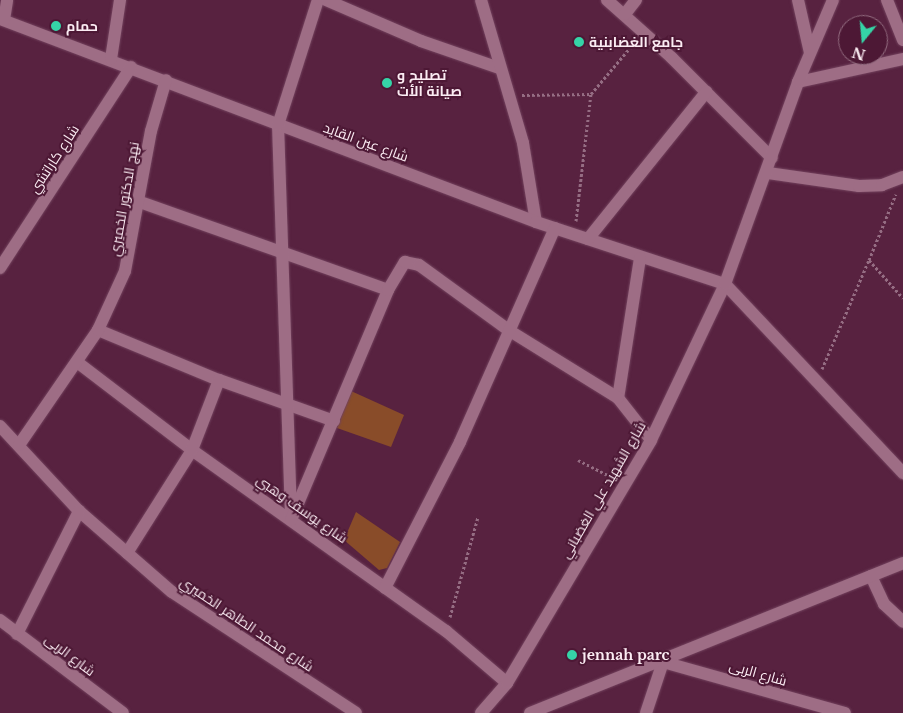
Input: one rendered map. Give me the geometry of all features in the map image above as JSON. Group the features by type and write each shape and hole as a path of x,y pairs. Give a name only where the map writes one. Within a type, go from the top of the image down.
{"street":[{"path":"2,19 7,0"},
{"path":"111,59 120,0"},
{"path":"291,520 290,405 278,125 318,0"},
{"path":"326,0 412,38 500,68"},
{"path":"481,0 523,143 536,222"},
{"path":"607,0 626,14 772,158"},
{"path":"626,14 636,0"},
{"path":"798,0 810,53"},
{"name":"شارع الشهيد علي الغضباني","path":"480,713 493,703 507,683 651,440 725,284 768,173 798,82 833,0"},
{"path":"887,0 903,40"},
{"name":"شارع عين القايد","path":"2,19 536,222 640,258 725,284"},
{"path":"798,82 903,59"},
{"name":"شارع كاراتشي","path":"0,268 131,67"},
{"name":"نهج الدكتور الخميري","path":"19,445 98,330 125,271 140,202 151,131 166,80"},
{"path":"588,239 706,92"},
{"path":"768,173 859,186 882,186 902,177"},
{"path":"140,202 282,249 388,290"},
{"path":"385,588 510,331 555,228"},
{"path":"618,398 640,258"},
{"path":"291,520 388,290 400,269 411,261 510,331 618,398 651,440"},
{"path":"725,284 903,473"},
{"path":"98,330 219,380 334,421"},
{"name":"شارع يوسف وهبي","path":"77,362 192,450 446,631 507,683"},
{"path":"127,553 192,450 219,380"},
{"name":"شارع محمد الطاهر الخميري","path":"0,426 79,511 127,553 240,640 356,713"},
{"path":"17,634 79,511"},
{"path":"530,713 663,662 903,563"},
{"path":"871,576 884,604 903,622"},
{"name":"شارع الربى","path":"0,620 123,713"},
{"path":"646,713 663,662"},
{"name":"شارع الربى","path":"663,662 845,713"}],"path":[{"path":"574,234 591,94 637,39"},
{"path":"508,95 591,94"},
{"path":"817,381 902,177"},
{"path":"869,260 903,298"},
{"path":"578,460 626,484"},
{"path":"446,631 478,517"}],"shaded area":[{"path":"351,391 404,415 391,447 337,428"},
{"path":"356,512 400,542 387,568 379,570 344,540"}],"place":[{"name":"حمام","path":"56,26"},
{"name":"جامع الغضابنية","path":"579,42"},
{"name":"تصليح و صيانة الأت","path":"387,83"},
{"name":"jennah parc","path":"572,655"}]}
